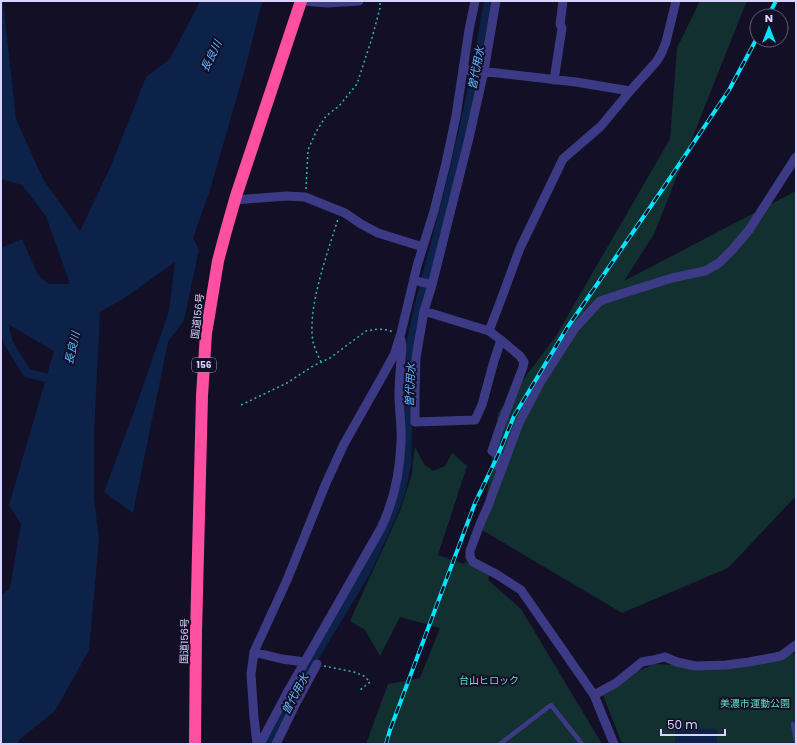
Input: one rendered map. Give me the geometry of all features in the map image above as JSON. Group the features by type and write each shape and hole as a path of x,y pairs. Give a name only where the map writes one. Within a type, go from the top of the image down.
{"highway":[{"name":"国道156号","path":"195,744 196,633 202,396 209,310 218,261 235,200 288,39 303,1"}],"street":[{"path":"303,1 327,3 359,1"},
{"path":"475,1 472,15 474,70 469,138 450,183 434,211 423,247 424,311 416,358 415,422 475,420 482,405 501,340"},
{"path":"258,744 251,674 254,652 287,580 326,483 344,444 394,355 400,334 423,282 450,183 456,116 474,70 496,1"},
{"path":"554,80 562,28 560,24 563,1"},
{"path":"489,331 520,248 563,159 601,126 657,61 666,42 676,1"},
{"path":"474,70 630,91"},
{"path":"614,744 594,695 521,590 496,574 473,562 470,557 470,551 519,423 541,381 575,328 600,301 672,278 705,271 719,263 749,230 796,157"},
{"path":"235,200 286,196 306,197 345,214 378,233 423,247"},
{"path":"424,311 489,331 520,356 524,362 498,430 492,451 500,457 498,477"},
{"path":"258,744 386,518 400,466 401,441 399,395 402,346 400,334"},
{"path":"594,695 616,683 642,662 665,657 677,662 695,666 726,665 781,656 796,645"},
{"path":"254,652 282,659 305,662"},
{"path":"276,744 317,664"}],"lane":[{"path":"500,744 551,704 582,744"},
{"path":"793,724 796,740"}],"path":[{"path":"306,197 308,150 316,132 326,116 338,106 357,84 372,38 380,8 380,1"},
{"path":"321,362 313,342 313,315 320,276 340,212"},
{"path":"241,405 287,384 301,373 330,358 366,331 378,329 388,330 400,334"},
{"path":"317,664 354,672 364,676 370,682 359,691"}],"green space":[{"path":"700,1 747,1 654,234 624,281 796,191 796,496 728,568 622,613 482,530 498,413 556,336 670,139 677,48"},
{"name":"台山ヒロック","path":"415,447 424,464 433,471 445,466 452,453 467,466 438,555 464,564 466,561 473,567 490,573 488,580 521,609 602,744 366,744 388,684 420,678 440,628 400,617 380,656 365,630 350,621 400,511 412,474"},
{"name":"美濃市運動公園","path":"796,653 796,744 622,744 600,687 655,664 695,666 732,665"}],"water":[{"name":"長良川","path":"1,1 3,1 16,119 43,179 80,231 110,168 146,77 170,59 200,1 263,1 210,190 193,238 199,250 184,320 168,342 133,513 104,492 169,311 175,262 123,299 100,312 94,434 94,498 99,540 89,650 55,711 19,740 18,744 1,744 1,596 10,588 21,524 9,505 54,351 1,320 1,248 22,239 38,275 49,284 70,284 46,216 22,185 1,179"},
{"path":"675,728 717,729 717,744 675,744"}],"waterway":[{"name":"曽代用水","path":"269,744 315,656 366,572 393,513 401,491 407,462 411,343 418,310 453,175 470,100 489,1"},
{"path":"4,324 8,342 27,373 58,381"}],"railway":[{"path":"772,8 776,1"},
{"path":"386,744 475,503 498,455 514,416 567,328 729,90 752,48"}]}
